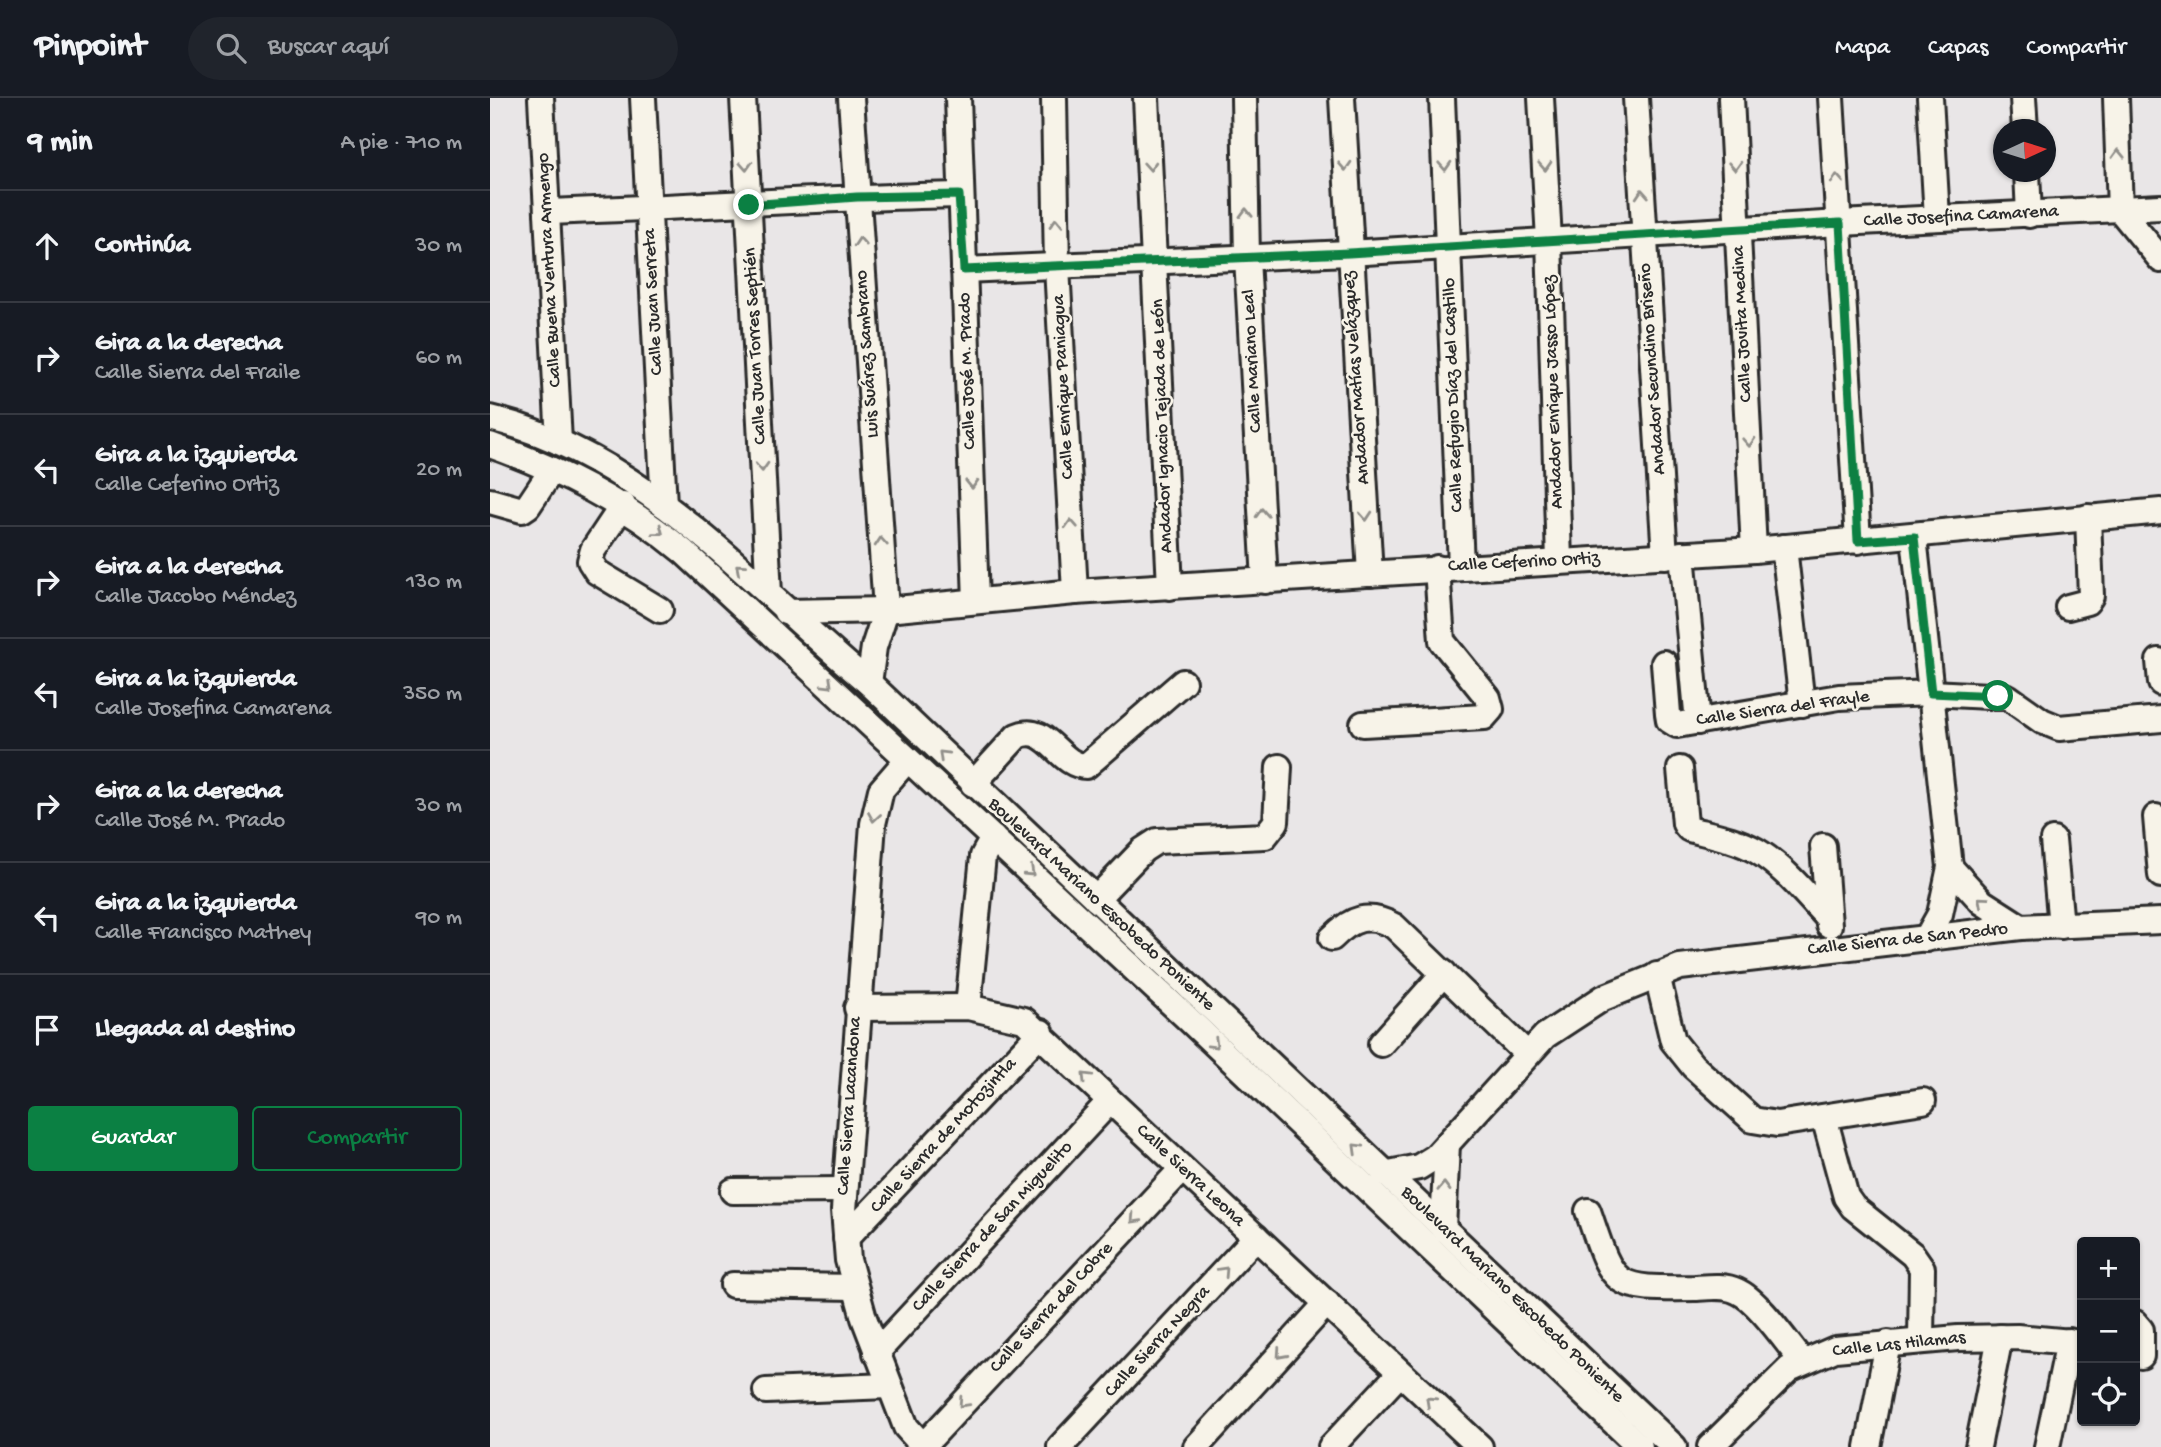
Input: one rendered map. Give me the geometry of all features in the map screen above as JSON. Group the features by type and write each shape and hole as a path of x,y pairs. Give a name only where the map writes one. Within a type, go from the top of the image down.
{"street":[{"name":"Calle Buena Ventura Armengo","path":"541,98 559,442"},
{"name":"Calle Juan Serreta","path":"643,98 664,505"},
{"name":"Calle Juan Torres Septién","path":"743,98 769,594"},
{"name":"Luis Suárez Sambrano","path":"851,98 886,610"},
{"name":"Calle José M. Prado","path":"958,98 959,195 976,601"},
{"name":"Calle Enrique Paniagua","path":"1054,98 1057,267 1075,592"},
{"name":"Andador Ignacio Tejada de León","path":"1146,98 1170,587"},
{"name":"Calle Mariano Leal","path":"1244,98 1247,258 1265,582"},
{"name":"Andador Matías Velázquez","path":"1342,98 1370,575"},
{"name":"Calle Refugio Díaz del Castillo","path":"1363,724 1484,717 1491,709 1488,698 1443,641 1449,567 1449,247 1442,98"},
{"name":"Andador Enrique Jasso López","path":"1541,98 1549,240 1559,561"},
{"name":"Andador Secundino Briseño","path":"1636,98 1644,234 1688,723"},
{"name":"Calle Jovita Medina","path":"1731,98 1754,550"},
{"path":"1831,98 1858,541"},
{"path":"1930,98 1937,218"},
{"path":"2023,98 2024,119"},
{"path":"2116,98 2120,210 2161,260"},
{"path":"2027,182 2029,215"},
{"path":"547,212 749,205 857,197 959,195"},
{"name":"Calle Josefina Camarena","path":"964,270 1349,253 1644,234 2161,207"},
{"name":"Boulevard Mariano Escobedo Poniente","path":"490,418 559,442 614,471 664,505 869,683 1096,899 1193,1007 1640,1447"},
{"name":"Boulevard Mariano Escobedo Poniente","path":"490,445 552,470 623,505 684,552 993,838 1193,1007 1443,1229 1621,1430 1674,1447"},
{"path":"491,503 522,510 552,470"},
{"path":"623,505 593,550 590,561 597,572 660,610"},
{"name":"Calle Ceferino Ortiz","path":"786,612 886,610 1075,592 1754,550 1914,537 2161,511"},
{"path":"2068,607 2087,602 2091,596 2088,517"},
{"path":"1914,537 1950,867 1940,914 1926,939"},
{"path":"1784,547 1802,704"},
{"path":"869,683 874,647 886,610"},
{"path":"1664,663 1670,720 1688,723"},
{"path":"973,784 1017,736 1025,732 1041,736 1071,762 1086,766 1183,682"},
{"name":"Calle Sierra del Frayle","path":"1688,723 1839,698 1931,693 2008,697 2042,721 2059,728 2161,719"},
{"name":"Calle Sierra Lacandona","path":"907,760 890,776 876,805 843,1190 846,1238 854,1287 888,1386 906,1427 923,1447"},
{"path":"1096,899 1143,850 1157,841 1265,836 1276,822 1279,767"},
{"name":"Calle Sierra de San Pedro","path":"1680,769 1685,824 1689,829 1756,850 1770,860 1828,918"},
{"path":"2156,817 2161,875"},
{"path":"968,1007 983,856 993,838"},
{"path":"2053,840 2061,926"},
{"path":"1823,846 1832,949"},
{"path":"1950,867 1982,902 2021,927"},
{"path":"1332,938 1353,920 1362,917 1382,920 1394,926 1526,1053"},
{"name":"Calle Sierra de San Pedro","path":"1384,1174 1419,1167 1447,1144 1526,1053 1581,1010 1657,975 1710,961 2021,927 2161,921"},
{"path":"1381,1044 1444,973"},
{"path":"1657,975 1673,1041 1693,1066 1742,1113 1753,1120 1777,1124 1923,1101"},
{"name":"Calle Sierra Leona","path":"857,1008 968,1007 1016,1016 1041,1032 1110,1101 1475,1445"},
{"name":"Calle Sierra de Motozintla","path":"846,1238 1041,1032"},
{"name":"Calle Sierra de San Miguelito","path":"876,1353 1110,1101"},
{"path":"1824,1117 1846,1197 1853,1207 1913,1255 1922,1268 1921,1341"},
{"path":"1443,1229 1447,1144"},
{"name":"Calle Sierra del Cobre","path":"923,1447 1182,1169"},
{"path":"733,1191 843,1190"},
{"path":"1588,1211 1608,1268 1617,1278 1642,1289 1715,1287 1739,1291 1802,1361"},
{"name":"Calle Sierra Negra","path":"1060,1447 1256,1237"},
{"path":"733,1285 854,1287"},
{"path":"1196,1447 1327,1303"},
{"path":"2140,1329 2146,1357"},
{"path":"1978,1447 2000,1337"},
{"name":"Calle Las Hilamas","path":"1710,1447 1776,1379 1802,1361 1835,1349 1888,1343 2000,1337 2076,1342"},
{"path":"2047,1447 2076,1342"},
{"path":"1868,1447 1888,1343"},
{"path":"1331,1447 1400,1373"},
{"path":"766,1391 888,1386"}],"route":[{"path":"749,205 857,197 959,195 964,270 1349,253 1840,223 1858,541 1914,537 1931,693 1998,696"}]}
